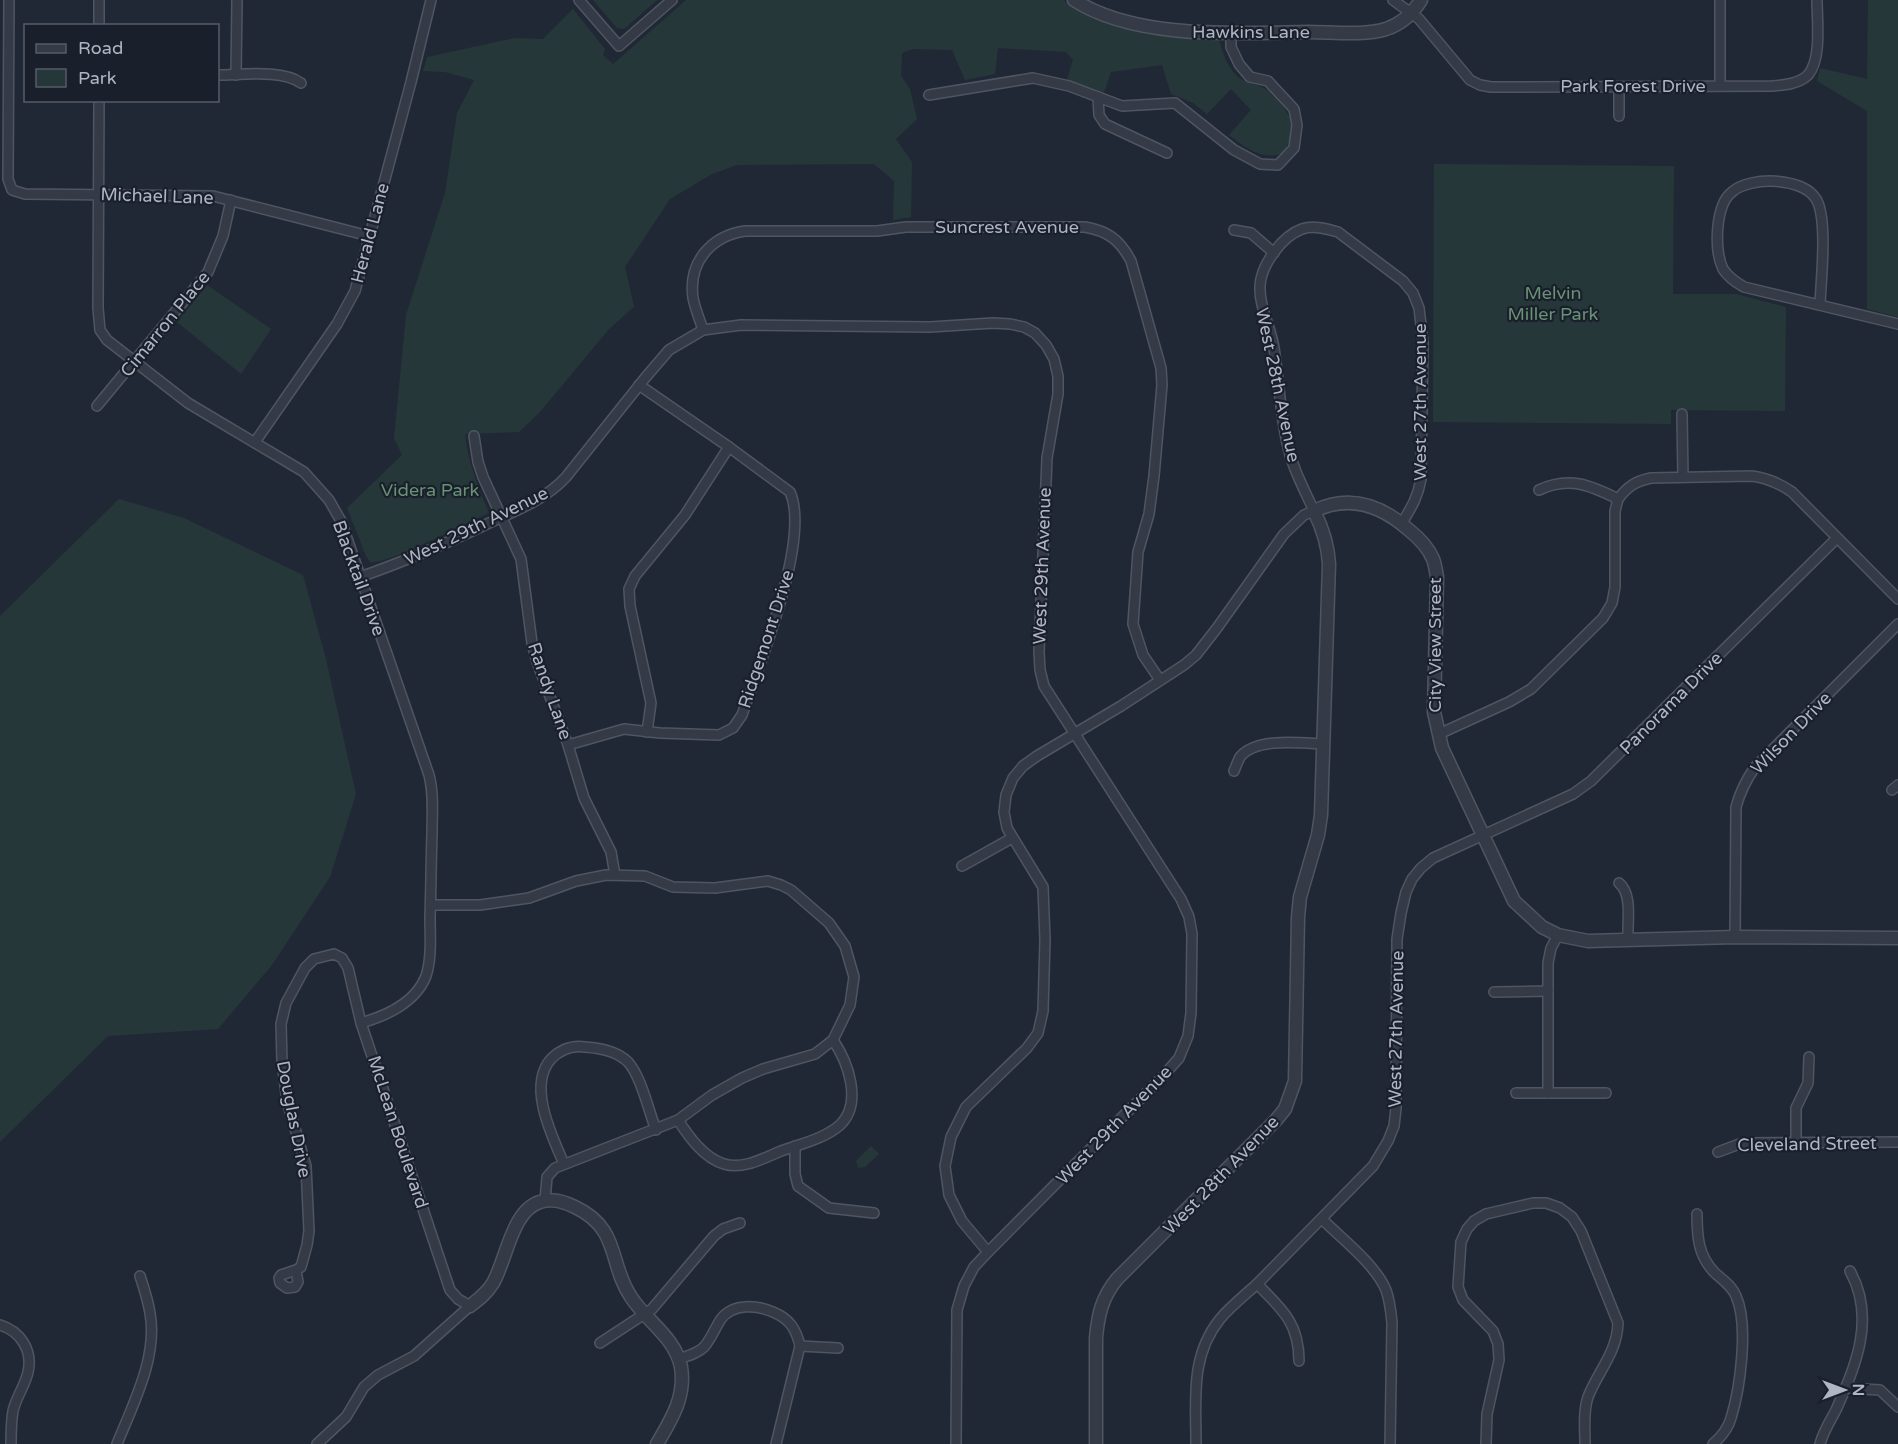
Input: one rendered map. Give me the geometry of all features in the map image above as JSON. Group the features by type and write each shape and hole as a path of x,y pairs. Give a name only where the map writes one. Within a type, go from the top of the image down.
{"street":[{"path":"4,136 9,0"},
{"path":"99,0 99,24"},
{"path":"236,75 237,0"},
{"name":"Herald Lane","path":"255,442 350,303 355,291 417,60 430,0"},
{"path":"579,0 619,46 672,0"},
{"name":"Hawkins Lane","path":"1074,0 1106,15 1154,27 1191,32 1231,33 1374,31 1394,26 1411,14 1421,0"},
{"name":"Park Forest Drive","path":"1393,0 1419,19 1462,73 1479,85 1491,87 1793,84 1807,76 1814,64 1817,46 1817,0"},
{"path":"1720,0 1720,86"},
{"path":"929,95 1033,78 1068,86 1122,106 1175,103 1234,150 1260,164 1278,165 1294,147 1298,125 1294,110 1268,81 1250,77 1239,64 1231,46 1231,33"},
{"path":"219,75 281,75 296,79 301,83"},
{"path":"1619,87 1619,116"},
{"path":"1098,97 1099,115 1105,124 1167,153"},
{"name":"Blacktail Drive","path":"99,102 98,321 100,330 107,340 188,404 304,472 329,501 341,521 431,783 429,954 425,977 411,997 396,1009 380,1018 361,1023"},
{"name":"Michael Lane","path":"4,136 8,179 12,190 25,194 198,194 231,200 369,236"},
{"path":"1820,304 1822,223 1816,199 1800,185 1791,182 1759,183 1739,187 1731,192 1721,207 1719,216 1719,253 1724,270 1737,283 1744,287 1898,324"},
{"name":"Cimarron Place","path":"97,406 208,272 217,256 231,200"},
{"name":"Suncrest Avenue","path":"703,330 693,299 693,282 697,265 706,250 731,233 745,231 877,231 906,227 1085,226 1113,236 1124,248 1131,261 1161,368 1162,385 1154,476 1149,514 1138,552 1133,624 1143,655 1160,681"},
{"name":"West 27th Avenue","path":"1274,253 1284,242 1302,229 1327,229 1338,232 1403,281 1413,293 1419,308 1424,342 1420,486 1414,504 1402,523"},
{"path":"1234,230 1251,233 1274,253"},
{"name":"West 28th Avenue","path":"1096,1444 1096,1338 1099,1314 1105,1297 1117,1279 1276,1120 1285,1109 1295,1081 1298,916 1300,897 1318,835 1321,816 1329,556 1324,532 1292,461 1286,441 1274,345 1260,298 1260,284 1264,271 1274,253"},
{"name":"West 29th Avenue","path":"360,577 414,558 535,502 559,484 669,350 703,330 741,325 930,327 1010,324 1024,327 1035,333 1046,345 1054,359 1058,376 1058,394 1050,433 1047,467 1040,670 1044,686 1181,899 1189,917 1192,934 1191,1013 1188,1036 1179,1058 1164,1076 974,1267 964,1286 957,1310 956,1444"},
{"name":"Ridgemont Drive","path":"568,745 624,729 714,736 725,733 737,724 789,573 795,514 790,492 639,385"},
{"path":"1682,414 1683,477"},
{"name":"Randy Lane","path":"474,436 481,471 520,560 535,653 588,808 611,852 615,875"},
{"path":"647,732 651,704 628,599 629,589 635,576 685,515 729,447"},
{"path":"1439,734 1509,702 1531,689 1603,618 1612,603 1615,587 1615,511 1618,499 1638,480 1752,476 1780,484 1792,492 1898,599"},
{"path":"1539,490 1554,483 1569,482 1584,484 1618,499"},
{"name":"City View Street","path":"988,1252 962,1221 949,1195 945,1166 951,1137 966,1107 1027,1048 1038,1034 1044,1011 1043,887 1007,828 1004,812 1006,795 1013,778 1023,766 1037,756 1121,706 1196,655 1284,534 1304,514 1337,503 1361,503 1384,511 1402,523 1426,546 1434,560 1437,577 1434,712 1442,748 1514,901 1542,927 1558,935 1588,941 1898,938"},
{"name":"Panorama Drive","path":"1482,836 1573,794 1591,781 1837,538"},
{"name":"Wilson Drive","path":"1735,938 1736,807 1746,780 1755,767 1898,624"},
{"path":"1234,771 1242,756 1263,744 1276,742 1324,744"},
{"name":"West 27th Avenue","path":"1196,1444 1196,1383 1203,1346 1221,1318 1373,1166 1385,1148 1394,1126 1397,939 1406,892 1412,879 1433,858 1482,836"},
{"path":"962,866 1012,838"},
{"path":"430,905 480,905 529,898 576,881 615,875 645,876 673,886 715,888 768,881 791,890 837,932 845,946 854,976 850,1005 833,1040 815,1054 763,1069 742,1078 712,1095 678,1120 555,1168 547,1178 545,1201"},
{"path":"1618,883 1623,886 1627,895 1628,940"},
{"path":"1548,1093 1548,963 1551,948 1558,935"},
{"name":"McLean Boulevard","path":"334,954 342,958 348,968 361,1023 450,1290 458,1299 470,1306"},
{"name":"Douglas Drive","path":"296,1270 301,1267 309,1231 306,1166 287,1101 282,1062 281,1024 286,1003 305,968 314,959 334,954"},
{"path":"1494,992 1548,991"},
{"path":"678,1120 708,1156 726,1165 749,1164 825,1134 841,1124 850,1107 853,1088 848,1071 833,1040"},
{"path":"564,1164 550,1132 541,1090 543,1073 547,1064 561,1050 578,1046 587,1047 612,1052 629,1063 656,1130"},
{"path":"1796,1142 1796,1108 1808,1083 1809,1056"},
{"path":"1516,1094 1606,1093"},
{"name":"Cleveland Street","path":"1718,1152 1742,1143 1898,1142"},
{"path":"795,1146 795,1174 798,1186 829,1208 874,1214"},
{"path":"317,1444 346,1417 364,1387 378,1375 414,1356 487,1291 494,1282 523,1215 536,1204 545,1201 562,1202 572,1206 589,1215 604,1229 625,1287 634,1302 672,1344 682,1375 679,1401 657,1444"},
{"path":"1486,1444 1487,1414 1499,1360 1498,1344 1493,1331 1463,1300 1458,1287 1461,1242 1474,1221 1486,1214 1533,1203 1546,1203 1560,1208 1572,1217 1581,1231 1618,1323 1618,1337 1613,1352 1585,1408 1585,1444"},
{"path":"1697,1214 1698,1245 1703,1258 1736,1294 1741,1311 1742,1353 1731,1420 1723,1435 1713,1444"},
{"path":"1322,1219 1379,1276 1386,1291 1392,1323 1390,1444"},
{"path":"600,1343 646,1315 714,1236 723,1229 740,1223"},
{"path":"1820,1444 1845,1388 1859,1344 1863,1314 1860,1292 1850,1271"},
{"path":"128,1444 118,1442 141,1382 150,1346 150,1313 141,1276"},
{"path":"1257,1284 1289,1318 1298,1341 1299,1361"},
{"path":"678,1359 692,1355 703,1347 723,1317 732,1310 742,1307 767,1310 790,1322 796,1331 800,1346 776,1444"},
{"path":"0,1325 19,1335 24,1342 30,1361 14,1410 11,1444"},
{"path":"800,1346 838,1348"},
{"path":"1845,1388 1880,1390 1898,1407"}],"green space":[{"path":"593,0 657,0 624,29 617,28"},
{"name":"Videra Park","path":"686,0 1064,0 1078,11 1115,26 1159,35 1219,39 1227,62 1235,74 1265,89 1286,111 1291,124 1290,137 1284,153 1269,155 1248,149 1229,135 1251,110 1231,89 1207,114 1193,103 1171,94 1162,65 1111,72 1104,93 1067,80 1073,60 1066,52 998,48 995,74 965,80 952,50 913,49 902,53 901,76 910,89 917,119 896,139 912,162 911,217 893,220 894,181 874,164 737,165 712,174 670,199 625,267 634,307 609,329 540,412 519,432 465,434 477,484 489,513 393,557 370,562 347,508 402,455 394,438 406,315 445,193 457,113 474,80 445,72 423,71 427,57 515,38 543,39 573,9 605,49 603,55 613,64"},
{"path":"1868,0 1898,0 1898,317 1867,309 1867,111 1817,81 1820,68 1867,79"},
{"name":"Melvin Miller Park","path":"1434,164 1674,166 1673,294 1736,294 1786,307 1785,411 1671,410 1671,424 1433,422"},
{"path":"207,285 271,329 241,374 177,322"},
{"path":"119,499 184,518 303,575 326,659 356,794 330,877 272,965 218,1029 108,1036 0,1142 0,616"},
{"path":"871,1146 879,1154 865,1167 858,1168 856,1161"}]}
